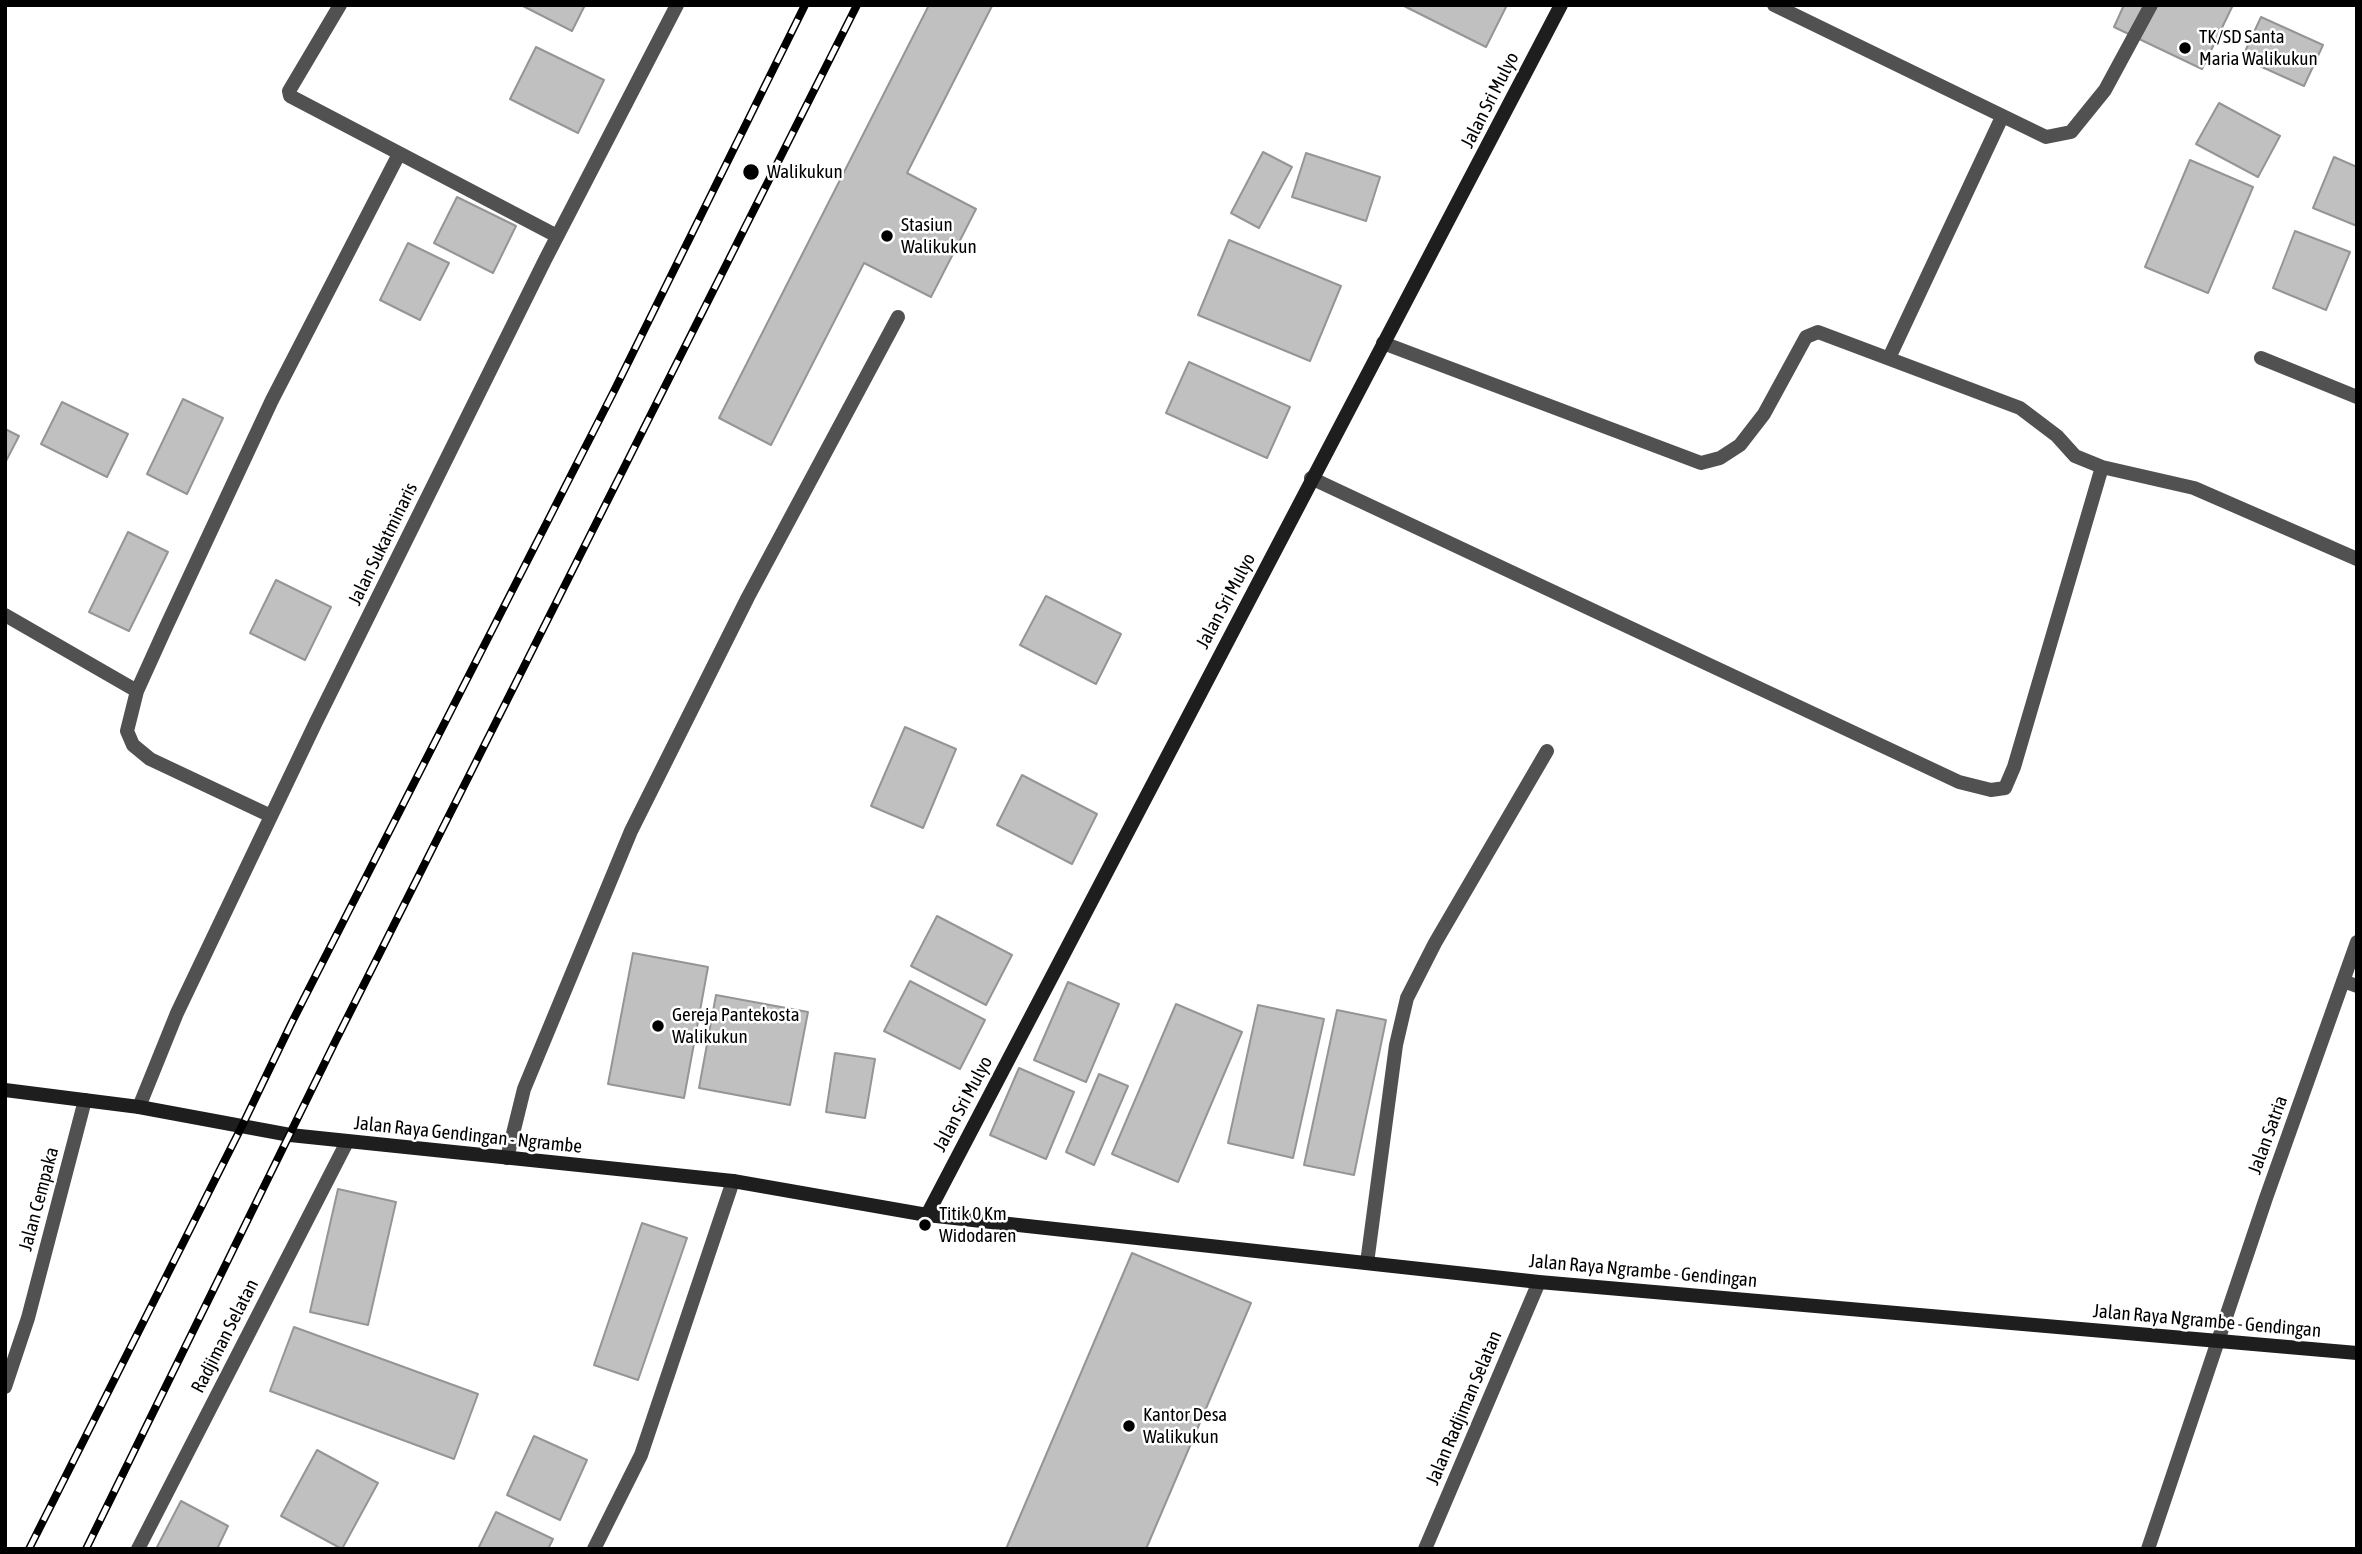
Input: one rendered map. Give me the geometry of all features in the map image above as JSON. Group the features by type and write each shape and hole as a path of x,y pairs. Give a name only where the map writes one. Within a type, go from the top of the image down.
{"main road":[{"name":"Jalan Sri Mulyo","path":"926,1215 1561,5"},
{"name":"Jalan Raya Gendingan - Ngrambe","path":"5,1090 139,1107 290,1135 733,1181 926,1215"},
{"name":"Jalan Raya Ngrambe - Gendingan","path":"926,1215 1539,1282 2357,1353"}],"street":[{"path":"340,5 289,91 290,96 557,236"},
{"name":"Jalan Sukatminaris","path":"139,1107 177,1013 271,816 557,236 677,5"},
{"path":"1774,5 2046,138 2071,132 2105,90 2151,5"},
{"path":"1889,358 2002,117"},
{"path":"271,816 150,759 133,745 127,731 137,691 272,400 399,154"},
{"path":"507,1158 524,1090 631,831 748,597 898,317"},
{"path":"1383,343 1702,463 1720,458 1740,445 1764,414 1806,337 1818,332 2020,408 2057,436 2076,456 2102,467 2194,488 2357,559"},
{"path":"2261,358 2357,397"},
{"path":"1311,478 1959,782 1991,790 2005,788 2014,767 2102,467"},
{"path":"5,615 137,691"},
{"path":"1367,1263 1396,1045 1406,998 1435,943 1548,751"},
{"name":"Jalan Satria","path":"2148,1549 2266,1198 2350,983 2357,942"},
{"name":"Jalan Cempaka","path":"5,1387 28,1318 85,1100"},
{"name":"Radjiman Selatan","path":"138,1549 347,1142"},
{"path":"594,1549 641,1455 733,1181"},
{"name":"Jalan Radjiman Selatan","path":"1425,1549 1539,1282"}],"building":[{"path":"521,5 585,5 572,31"},
{"name":"Stasiun Walikukun","path":"929,5 992,6 907,173 976,209 931,297 864,263 771,445 719,418"},
{"path":"1402,5 1507,5 1486,47"},
{"name":"TK/SD Santa Maria Walikukun","path":"2124,5 2233,5 2202,69 2114,27"},
{"path":"2261,17 2323,45 2304,86 2242,58"},
{"path":"536,47 604,80 578,133 510,99"},
{"path":"2219,103 2280,136 2258,177 2196,144"},
{"path":"1263,152 1292,167 1259,228 1231,213"},
{"path":"1306,153 1380,177 1366,221 1292,197"},
{"path":"2334,157 2357,167 2357,226 2313,208"},
{"path":"2190,160 2253,187 2208,293 2145,267"},
{"path":"457,197 516,226 493,273 434,243"},
{"path":"2295,231 2350,252 2326,310 2273,288"},
{"path":"1229,240 1341,286 1310,361 1198,315"},
{"path":"408,243 449,263 420,320 380,300"},
{"path":"1189,362 1290,407 1267,458 1166,413"},
{"path":"183,399 223,418 187,494 147,474"},
{"path":"62,402 128,434 107,477 41,444"},
{"path":"5,429 19,436 5,463"},
{"path":"128,532 168,552 129,631 89,612"},
{"path":"276,580 331,607 305,660 250,633"},
{"path":"1046,596 1121,634 1096,684 1020,645"},
{"path":"905,727 956,749 923,828 871,806"},
{"path":"1022,775 1097,814 1072,864 997,825"},
{"path":"937,916 1012,955 986,1005 911,966"},
{"name":"Gereja Pantekosta Walikukun","path":"633,953 708,967 684,1098 608,1084"},
{"path":"910,981 985,1020 960,1069 884,1031"},
{"path":"1068,982 1119,1004 1086,1082 1034,1060"},
{"path":"716,995 808,1012 790,1105 699,1088"},
{"path":"1176,1004 1242,1032 1178,1182 1112,1154"},
{"path":"1258,1005 1324,1019 1293,1158 1228,1143"},
{"path":"1337,1010 1386,1020 1354,1175 1304,1165"},
{"path":"835,1053 875,1059 865,1118 826,1112"},
{"path":"1019,1068 1074,1092 1046,1159 990,1135"},
{"path":"1099,1074 1128,1086 1094,1165 1066,1152"},
{"path":"338,1189 396,1202 368,1325 310,1312"},
{"path":"642,1223 687,1238 638,1380 594,1365"},
{"name":"Kantor Desa Walikukun","path":"1132,1253 1251,1303 1146,1549 1006,1549"},
{"path":"294,1327 478,1394 454,1459 270,1391"},
{"path":"534,1436 587,1460 560,1520 507,1495"},
{"path":"317,1450 378,1483 342,1549 281,1516"},
{"path":"181,1501 228,1526 217,1549 156,1549"},
{"path":"496,1512 553,1539 548,1549 478,1549"}],"railway":[{"path":"29,1549 292,1022 614,391 805,5"},
{"path":"86,1549 336,1040 857,5"}],"place":[{"name":"TK/SD Santa Maria Walikukun","path":"2185,48"},
{"name":"Walikukun","path":"751,172"},
{"name":"Stasiun Walikukun","path":"887,236"},
{"name":"Gereja Pantekosta Walikukun","path":"658,1026"},
{"name":"Titik 0 Km Widodaren","path":"925,1225"},
{"name":"Kantor Desa Walikukun","path":"1129,1426"}]}
